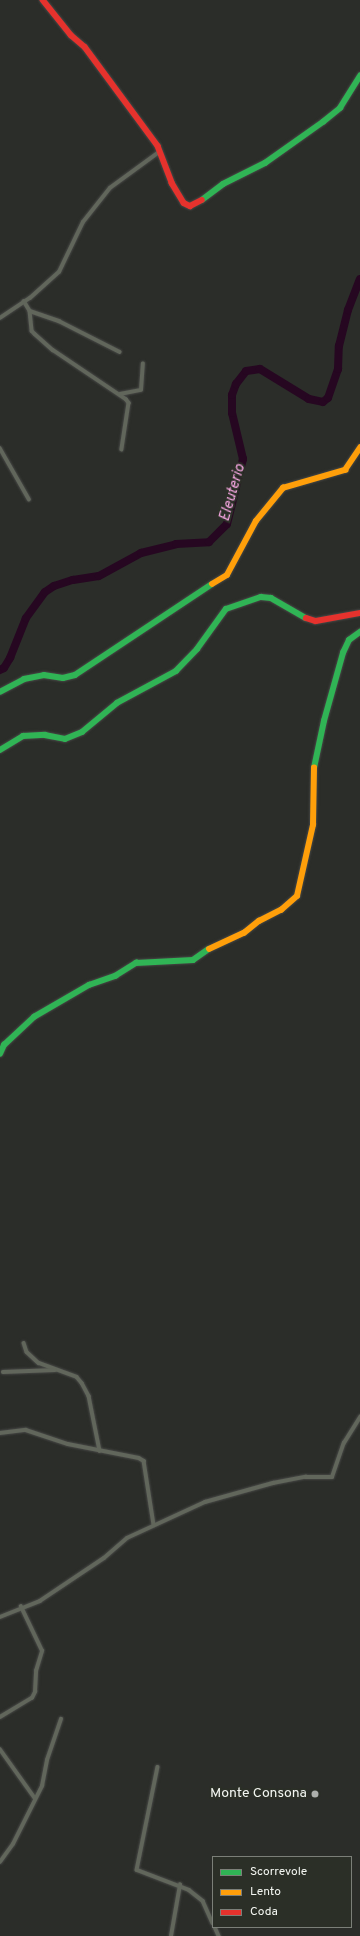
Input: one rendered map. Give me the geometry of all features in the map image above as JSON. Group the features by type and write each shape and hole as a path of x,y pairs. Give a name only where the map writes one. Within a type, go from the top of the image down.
{"street":[{"path":"43,0 71,34 85,47 160,152 164,167 184,203 190,206 196,205 223,184 265,163 323,122 340,108 360,76"},
{"path":"0,318 24,301 59,272 83,222 110,188 160,152"},
{"path":"24,301 30,311 32,331 35,334 53,350 120,394 128,404 122,449"},
{"path":"30,311 59,321 120,352"},
{"path":"120,394 141,390 143,364"},
{"path":"0,448 29,499"},
{"path":"0,692 24,679 44,675 63,678 75,675 135,637 176,606 227,575 256,521 283,488 345,470 360,448"},
{"path":"0,750 23,736 45,734 65,739 82,732 117,703 176,671 197,649 218,617 226,609 236,605 261,597 271,598 298,615 316,621 360,613"},
{"path":"0,1054 4,1045 34,1017 60,1004 89,985 115,976 136,963 193,960 214,946 244,933 259,921 281,910 296,896 313,825 313,775 324,721 343,653 349,640 360,632"},
{"path":"24,1343 30,1357 57,1370 77,1377 82,1383 89,1396 100,1451"},
{"path":"3,1372 57,1370"},
{"path":"0,1617 40,1600 104,1558 127,1538 205,1502 252,1488 305,1477 332,1477 344,1443 360,1417"},
{"path":"0,1433 26,1430 68,1444 139,1458 144,1461 154,1525"},
{"path":"0,1717 32,1698 35,1692 36,1671 42,1651 21,1607"},
{"path":"0,1862 13,1844 42,1786 47,1760 61,1719"},
{"path":"0,1749 35,1798"},
{"path":"158,1767 137,1870 180,1885 203,1901 212,1920"},
{"path":"171,1936 180,1885"}],"waterway":[{"name":"Eleuterio","path":"0,670 4,668 10,658 26,618 45,592 54,586 73,580 99,576 141,553 176,544 209,542 227,524 243,459 232,413 232,395 236,384 246,371 260,369 309,399 323,402 328,398 338,369 339,346 348,310 360,279"}],"traffic: fast":[{"path":"202,200 223,184 265,163 323,122 340,108 360,76"},
{"path":"0,692 24,679 44,675 63,678 75,675 212,584"},
{"path":"0,750 23,736 45,735 65,739 82,732 117,703 176,671 197,649 226,609 261,597 271,598 306,618"},
{"path":"314,768 324,721 343,653 349,640 360,632"},
{"path":"0,1054 4,1045 34,1017 89,985 115,976 136,963 193,960 209,949"}],"traffic: slow":[{"path":"212,584 227,575 256,521 283,488 345,470 360,448"},
{"path":"209,949 244,933 259,921 281,910 297,896 313,825 314,768"}],"traffic: jam":[{"path":"43,0 71,35 85,47 158,146 172,183 184,203 190,206 202,200"},
{"path":"306,618 316,621 360,613"}],"place":[{"name":"Monte Consona","path":"315,1794"}]}
